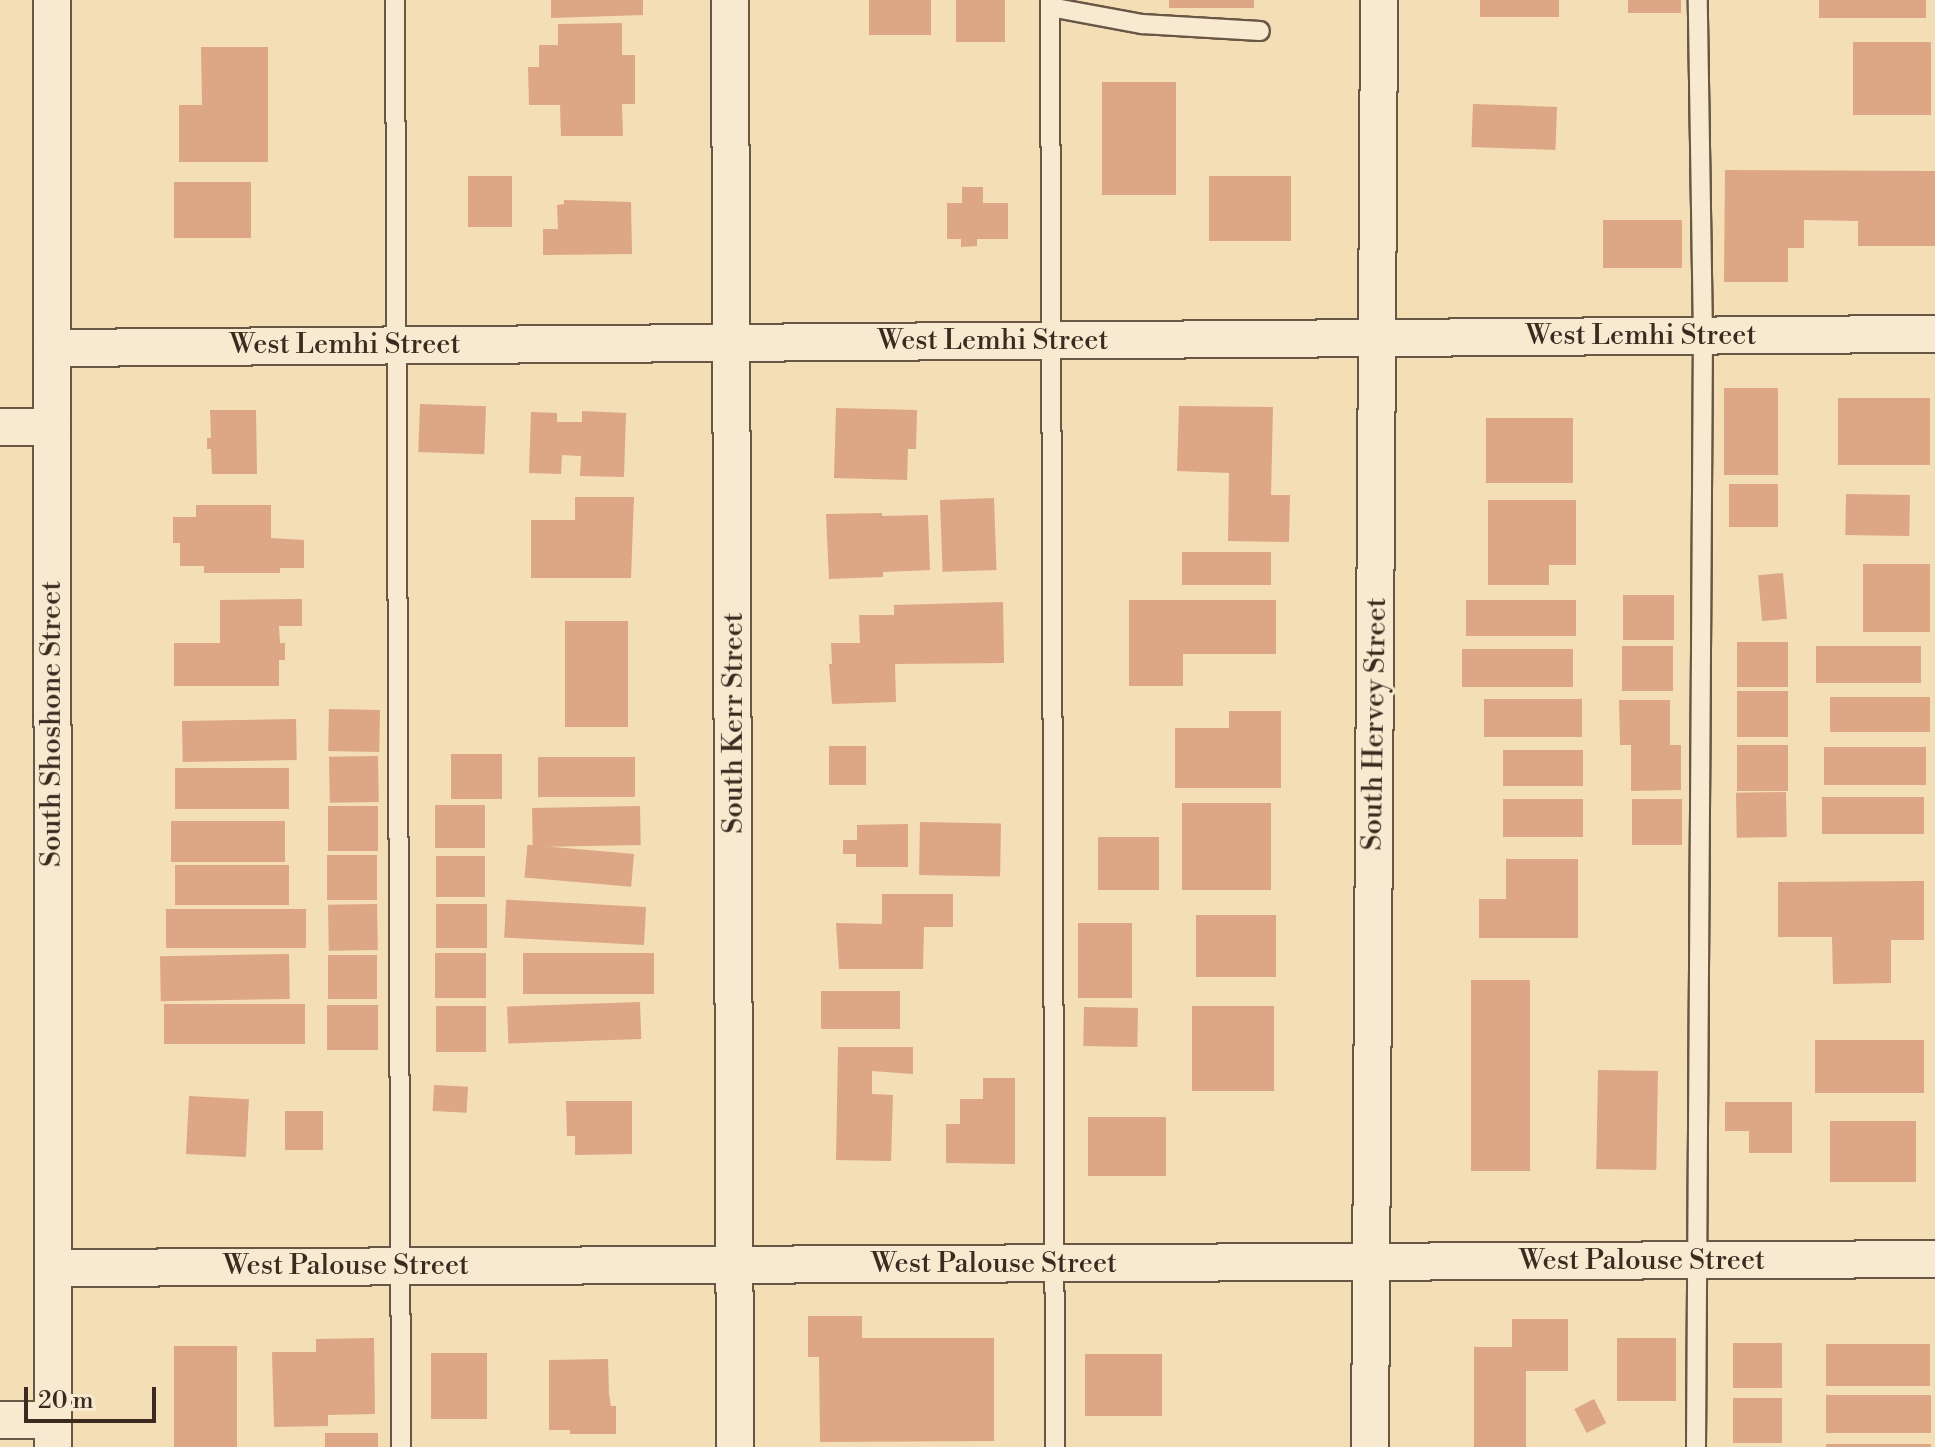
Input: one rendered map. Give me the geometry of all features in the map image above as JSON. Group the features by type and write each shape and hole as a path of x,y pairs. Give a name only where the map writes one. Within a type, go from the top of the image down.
{"street":[{"name":"South Shoshone Street","path":"52,0 53,1434"},
{"name":"South Kerr Street","path":"730,0 735,1447"},
{"name":"South Hervey Street","path":"1370,1447 1379,0"},
{"name":"West Lemhi Street","path":"52,348 1935,334"},
{"path":"0,427 52,427"},
{"name":"West Palouse Street","path":"53,1268 1935,1259"},
{"path":"0,1420 53,1434"}],"lane":[{"path":"395,0 401,1447"},
{"path":"1696,1447 1694,1260 1703,336 1698,0"},
{"path":"1055,1447 1050,4 1142,24 1260,31"}],"building":[{"path":"551,0 643,0 643,15 551,18"},
{"path":"869,0 931,0 931,35 869,35"},
{"path":"956,0 1005,0 1005,42 956,42"},
{"path":"1169,0 1254,0 1254,8 1169,8"},
{"path":"1480,0 1559,0 1559,17 1480,17"},
{"path":"1628,0 1681,0 1681,13 1628,13"},
{"path":"1819,0 1926,0 1926,18 1819,18"},
{"path":"622,23 622,55 635,55 635,104 622,104 623,136 561,136 560,105 529,105 528,67 539,67 539,45 558,45 558,24"},
{"path":"1853,42 1931,42 1931,115 1853,115"},
{"path":"201,47 268,47 268,162 179,162 179,105 202,105"},
{"path":"1102,82 1176,82 1176,195 1102,195"},
{"path":"1473,104 1557,107 1555,150 1471,147"},
{"path":"1725,170 1935,171 1935,246 1858,246 1858,221 1804,220 1804,248 1788,248 1788,282 1724,282"},
{"path":"468,176 512,176 512,227 468,227"},
{"path":"1209,176 1291,176 1291,241 1209,241"},
{"path":"174,182 251,182 251,238 174,238"},
{"path":"962,187 983,187 983,203 1008,203 1008,239 977,239 977,246 961,247 961,239 947,239 947,203 962,203"},
{"path":"564,200 631,202 632,254 543,255 543,229 558,229 557,205 564,204"},
{"path":"1603,220 1682,220 1682,268 1603,268"},
{"path":"1724,388 1778,388 1778,475 1724,475"},
{"path":"1838,398 1930,398 1930,465 1838,465"},
{"path":"420,404 486,406 484,454 418,452"},
{"path":"1179,406 1273,407 1271,495 1290,495 1289,542 1228,541 1229,473 1177,471"},
{"path":"836,408 917,410 916,449 908,449 907,480 834,478"},
{"path":"210,410 256,410 257,474 212,474 211,449 207,449 207,438 211,438"},
{"path":"582,411 626,413 624,477 580,476 581,456 562,455 561,474 529,473 531,412 557,413 557,422 582,422"},
{"path":"1486,418 1573,418 1573,483 1486,483"},
{"path":"1729,484 1778,484 1778,527 1729,527"},
{"path":"1846,494 1910,495 1909,536 1845,535"},
{"path":"575,497 634,497 631,578 531,578 531,520 575,520"},
{"path":"994,498 997,570 943,572 940,500"},
{"path":"1488,500 1576,500 1576,565 1549,565 1549,585 1488,585"},
{"path":"196,505 271,505 271,538 304,540 304,568 280,568 280,573 204,573 204,566 180,566 180,543 173,543 173,517 196,517"},
{"path":"882,513 882,516 928,515 930,570 883,572 883,577 829,579 826,514"},
{"path":"1182,552 1271,552 1271,585 1182,585"},
{"path":"1863,564 1930,564 1930,632 1863,632"},
{"path":"1783,573 1787,619 1762,621 1758,575"},
{"path":"1623,595 1674,595 1674,640 1623,640"},
{"path":"302,599 302,626 279,626 280,643 285,643 285,660 279,660 279,686 174,686 174,643 220,643 220,600"},
{"path":"1129,600 1276,600 1276,654 1183,654 1183,686 1129,686"},
{"path":"1466,600 1576,600 1576,636 1466,636"},
{"path":"1003,602 1004,663 895,664 896,702 832,704 831,643 860,643 859,615 894,615 894,605"},
{"path":"565,621 628,621 628,727 565,727"},
{"path":"1737,642 1788,642 1788,687 1737,687"},
{"path":"1622,646 1673,646 1673,691 1622,691"},
{"path":"1816,646 1921,646 1921,683 1816,683"},
{"path":"1462,649 1573,649 1573,687 1462,687"},
{"path":"1737,691 1788,691 1788,737 1737,737"},
{"path":"1830,697 1930,697 1930,732 1830,732"},
{"path":"1484,699 1582,699 1582,737 1484,737"},
{"path":"1619,700 1670,700 1670,745 1681,745 1681,790 1631,791 1631,745 1620,745"},
{"path":"329,709 380,710 379,752 328,751"},
{"path":"1229,711 1281,711 1281,788 1175,788 1175,728 1229,728"},
{"path":"296,719 297,760 183,762 182,721"},
{"path":"1737,745 1788,745 1788,791 1737,791"},
{"path":"829,746 866,746 866,785 829,785"},
{"path":"1824,747 1926,747 1926,785 1824,785"},
{"path":"1503,750 1583,750 1583,786 1503,786"},
{"path":"451,754 502,754 502,799 451,799"},
{"path":"378,756 379,802 330,803 329,757"},
{"path":"538,757 635,757 635,797 538,797"},
{"path":"175,768 289,768 289,809 175,809"},
{"path":"1786,792 1787,837 1737,838 1736,793"},
{"path":"1822,797 1924,797 1924,834 1822,834"},
{"path":"1503,799 1583,799 1583,837 1503,837"},
{"path":"1632,799 1682,799 1682,845 1632,845"},
{"path":"1182,803 1271,803 1271,890 1182,890"},
{"path":"435,805 485,805 485,848 435,848"},
{"path":"328,806 378,806 378,851 328,851"},
{"path":"640,806 641,845 533,847 532,808"},
{"path":"171,821 285,821 285,862 171,862"},
{"path":"920,822 1001,823 1000,876 919,875"},
{"path":"908,824 908,867 856,867 856,854 843,854 843,840 857,840 857,825"},
{"path":"1098,837 1159,837 1159,890 1098,890"},
{"path":"527,845 634,854 631,887 525,878"},
{"path":"327,855 377,855 377,900 327,900"},
{"path":"436,856 485,856 485,897 436,897"},
{"path":"1506,859 1578,859 1578,938 1479,938 1479,899 1506,899"},
{"path":"175,865 289,865 289,905 175,905"},
{"path":"1924,881 1924,940 1891,940 1891,983 1833,984 1832,937 1778,937 1778,882"},
{"path":"882,894 953,894 953,927 924,927 923,969 839,969 836,923 882,924"},
{"path":"506,900 646,907 644,945 504,938"},
{"path":"377,904 378,950 329,951 328,905"},
{"path":"436,904 487,904 487,948 436,948"},
{"path":"166,909 306,909 306,948 166,948"},
{"path":"1196,915 1276,915 1276,977 1196,977"},
{"path":"1078,923 1132,923 1132,998 1078,998"},
{"path":"435,953 486,953 486,998 435,998"},
{"path":"523,953 654,953 654,994 523,994"},
{"path":"289,954 290,999 161,1001 160,956"},
{"path":"328,955 377,955 377,999 328,999"},
{"path":"1471,980 1530,980 1530,1171 1471,1171"},
{"path":"821,991 900,991 900,1029 821,1029"},
{"path":"640,1002 641,1039 508,1044 507,1007"},
{"path":"164,1004 305,1004 305,1044 164,1044"},
{"path":"327,1005 378,1005 378,1050 327,1050"},
{"path":"436,1006 486,1006 486,1052 436,1052"},
{"path":"1192,1006 1274,1006 1274,1091 1192,1091"},
{"path":"1084,1007 1138,1008 1137,1047 1083,1046"},
{"path":"1815,1040 1924,1040 1924,1093 1815,1093"},
{"path":"838,1047 913,1047 913,1074 872,1071 872,1094 893,1095 891,1161 836,1160"},
{"path":"1598,1070 1658,1071 1656,1170 1596,1169"},
{"path":"983,1078 1015,1078 1015,1164 946,1163 946,1124 960,1124 960,1099 983,1099"},
{"path":"434,1085 468,1087 467,1113 433,1111"},
{"path":"189,1096 249,1099 246,1157 186,1154"},
{"path":"566,1101 632,1101 632,1154 575,1155 575,1136 567,1136"},
{"path":"1725,1102 1792,1102 1792,1153 1749,1153 1749,1131 1725,1131"},
{"path":"285,1111 323,1111 323,1150 285,1150"},
{"path":"1088,1117 1166,1117 1166,1176 1088,1176"},
{"path":"1830,1121 1916,1121 1916,1182 1830,1182"},
{"path":"808,1316 862,1316 862,1338 994,1338 994,1441 820,1442 819,1357 808,1357"},
{"path":"1512,1319 1568,1319 1568,1371 1526,1371 1526,1447 1474,1447 1474,1347 1512,1347"},
{"path":"374,1338 375,1414 328,1415 328,1426 274,1427 272,1352 316,1352 316,1339"},
{"path":"1617,1338 1676,1338 1676,1401 1617,1401"},
{"path":"1733,1343 1782,1343 1782,1388 1733,1388"},
{"path":"1826,1344 1930,1344 1930,1386 1826,1386"},
{"path":"174,1346 237,1346 237,1447 174,1447"},
{"path":"431,1353 487,1353 487,1419 431,1419"},
{"path":"1085,1354 1162,1354 1162,1416 1085,1416"},
{"path":"608,1359 611,1406 616,1406 616,1434 570,1434 570,1430 549,1430 549,1360"},
{"path":"1826,1395 1931,1395 1931,1433 1826,1433"},
{"path":"1733,1398 1782,1398 1782,1443 1733,1443"},
{"path":"1594,1399 1606,1423 1587,1433 1574,1409"},
{"path":"325,1433 378,1433 378,1447 325,1447"},
{"path":"1826,1444 1931,1444 1931,1447 1826,1447"}]}
